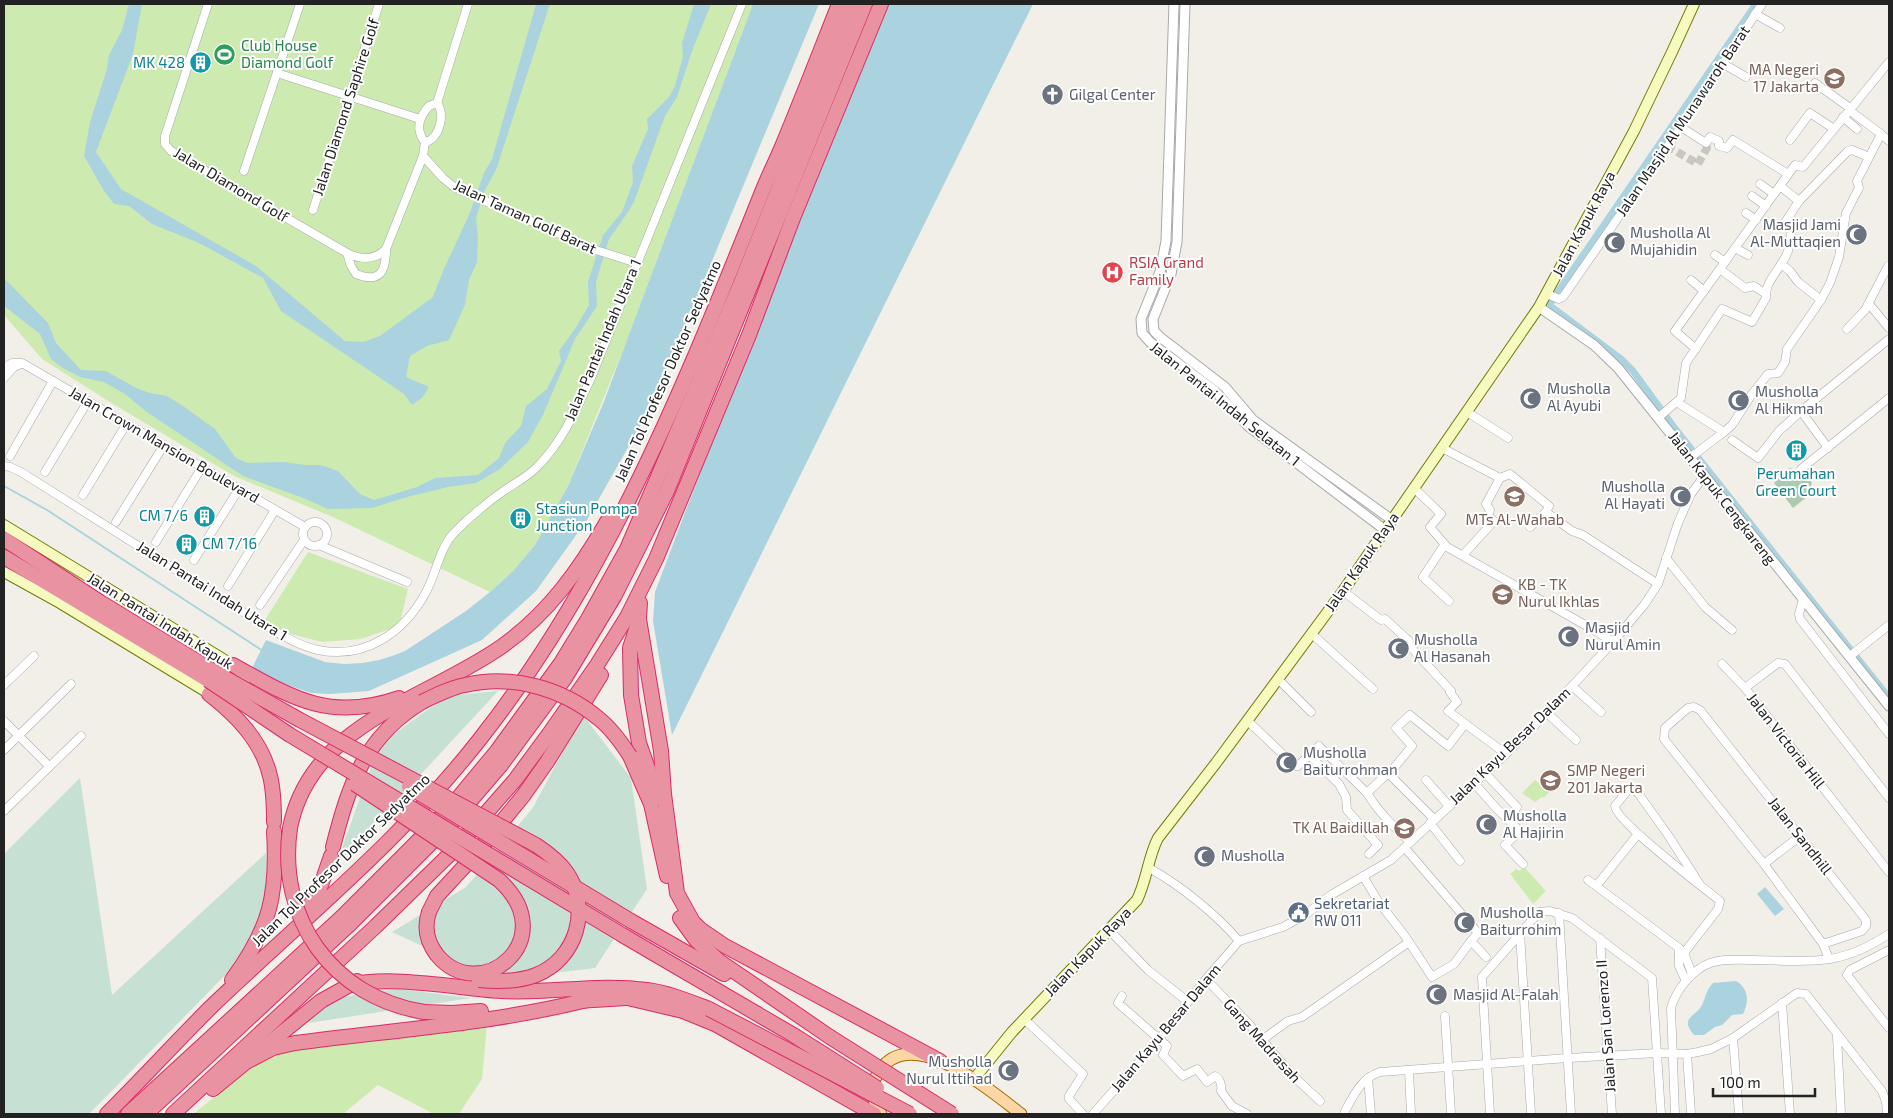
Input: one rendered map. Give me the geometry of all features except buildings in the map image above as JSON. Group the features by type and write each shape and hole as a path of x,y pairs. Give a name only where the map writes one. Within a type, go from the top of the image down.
{"highway":[{"name":"Jalan Tol Profesor Doktor Sedyatmo","path":"107,1114 210,1008 381,848 447,780 510,699 554,633 593,567 655,448 839,4"},
{"name":"Jalan Tol Profesor Doktor Sedyatmo","path":"128,1114 342,917 426,833 497,751 561,663 598,603 627,550 740,284 852,4"},
{"path":"146,1114 348,926 454,822 501,764 565,678 615,595 667,491 865,4"},
{"path":"290,735 340,774 499,880 512,894 520,909 524,925 521,941 512,956 496,968 479,973 461,972 445,963 431,946 426,931 428,912 438,896 512,809 547,762 605,668 640,603 656,559 749,335 793,218 882,4"},
{"path":"682,386 604,528 572,577 530,624 501,647 470,666 377,717 337,744 319,764 308,780 295,808 290,828 287,853 290,888 297,912 314,944 335,969 360,989 390,1004 424,1012 463,1013 622,988 670,995 704,1007 738,1023 910,1114"},
{"path":"4,539 100,602 210,682 300,720 536,845 551,856 567,872 577,894 580,912 575,934 564,954 547,969 528,978 506,981 387,973 365,978 315,1005 181,1114"},
{"path":"4,557 210,682 290,735 624,936 795,1036 917,1114"},
{"path":"173,1114 396,908 480,820 549,734 597,665 626,617 656,559"},
{"path":"640,603 639,619 661,751 664,794 675,882 681,903 693,922 725,946 940,1061"},
{"path":"639,619 630,648 631,695 639,743 655,783 668,845 672,900"},
{"path":"233,666 296,698 314,704 347,708 369,706 390,701 470,666"},
{"path":"292,933 320,888 350,790 367,754 390,725 422,702 453,688 473,683 499,681 524,684 564,696 590,712 607,727 630,756 651,804 672,900 683,924 710,954 803,1020"},
{"path":"210,682 242,723 263,755 271,782 276,873 273,899 268,918 251,952 210,1008"},
{"path":"300,720 631,921 803,1020 952,1114"},
{"path":"349,985 382,982 511,992 585,994 628,998 683,1012 715,1024 874,1114"},
{"path":"248,1061 274,1048 295,1042 510,1017 550,1009 585,994"},
{"path":"628,998 643,997 704,1007"}],"main road":[{"name":"Jalan Kapuk Raya","path":"974,1079 1024,1019 1136,900 1145,882 1152,851 1158,838 1312,634 1343,591 1381,527 1414,488 1539,307 1552,296 1634,131 1694,4"},
{"name":"Jalan Pantai Indah Kapuk","path":"4,525 233,666 241,673 244,679 244,690 240,695 227,700 210,682 4,572"},
{"path":"881,1114 874,1101 872,1091 874,1080 883,1066 896,1057 909,1054 924,1055 940,1061 974,1079 1021,1114"}],"street":[{"name":"Jalan Diamond Golf","path":"208,4 164,136 165,144 171,151 347,253 362,258 377,256 386,248"},
{"path":"244,171 300,4"},
{"name":"Jalan Diamond Saphire Golf","path":"313,210 379,4"},
{"path":"425,142 434,138 439,128 441,113 437,103 468,4"},
{"name":"Jalan Pantai Indah Utara 1","path":"4,466 21,472 257,621 294,642 319,650 342,652 366,647 387,638 410,618 426,592 452,534 503,491 535,469 553,447 575,413 742,4"},
{"name":"Jalan Pantai Indah Selatan 1","path":"1174,4 1166,241 1160,272 1141,319 1142,333 1150,342 1214,390 1248,426 1381,527"},
{"name":"Jalan Pantai Indah Selatan 1","path":"1185,4 1177,242 1171,274 1153,319 1154,331 1160,338 1225,387 1253,420 1389,517"},
{"name":"Jalan Masjid Al Munawaroh Barat","path":"1552,296 1563,297 1681,127 1762,4"},
{"path":"1755,14 1780,28"},
{"path":"1696,349 1675,331 1795,165 1803,167 1889,62"},
{"path":"1722,63 1746,77"},
{"path":"277,73 420,119"},
{"path":"1815,83 1889,141"},
{"path":"347,253 356,274 368,277 381,274 384,269 386,248 423,156 425,142 420,134 420,119 429,106 437,103"},
{"path":"1790,140 1810,113 1834,129"},
{"path":"1843,117 1858,129"},
{"path":"1681,127 1706,143 1710,136 1719,141 1718,146 1726,148 1733,140 1788,174"},
{"path":"1694,455 1732,425 1752,394 1768,374 1778,374 1785,362 1787,349 1830,284 1838,258 1846,213 1859,188 1857,181 1881,134"},
{"path":"1659,417 1681,398 1686,363 1722,309 1752,322 1788,252 1789,237 1793,227 1786,221 1799,201 1848,151 1852,150 1868,157"},
{"name":"Jalan Taman Golf Barat","path":"423,156 450,184 596,250 637,263"},
{"path":"1760,184 1774,194"},
{"path":"1780,186 1799,201"},
{"path":"1752,196 1766,206"},
{"path":"1746,212 1756,220"},
{"path":"1735,248 1748,255"},
{"path":"1715,255 1725,262"},
{"path":"1781,264 1790,271 1798,282 1821,300"},
{"path":"1847,329 1869,304 1888,266"},
{"path":"1720,270 1745,288 1754,286 1766,294"},
{"path":"1691,280 1704,291"},
{"path":"1869,304 1889,328"},
{"name":"Jalan Kapuk Cengkareng","path":"1539,307 1607,356 1694,455 1704,476 1803,599 1851,655 1889,706"},
{"path":"1732,440 1758,458 1779,431 1801,411 1889,339"},
{"path":"4,368 12,363 22,363"},
{"path":"4,378 14,367 22,363"},
{"name":"Jalan Crown Mansion Boulevard","path":"22,363 305,527"},
{"path":"10,456 53,381"},
{"path":"1801,468 1889,398"},
{"path":"45,472 88,401"},
{"path":"1678,402 1724,432"},
{"path":"1801,411 1828,448"},
{"path":"1467,412 1508,438"},
{"path":"83,495 127,423"},
{"path":"116,522 164,445"},
{"path":"1442,448 1500,478"},
{"path":"156,542 202,467"},
{"path":"1463,555 1494,521 1488,516 1490,510 1486,504 1500,478 1510,474 1550,506 1530,527"},
{"name":"Jalan Kayu Besar Dalam","path":"1092,1114 1160,1038 1188,1001 1239,941 1283,927 1304,915 1331,895 1391,860 1506,754 1547,713 1613,642 1644,605 1658,584 1691,494 1704,476"},
{"path":"1414,488 1441,514 1430,527 1447,547 1613,642"},
{"path":"194,560 238,489"},
{"path":"228,586 275,510"},
{"path":"1546,512 1572,531 1583,535 1658,584"},
{"path":"319,545 326,538 325,529 317,523 311,523 305,527 303,533 304,540 309,545 319,545 407,582"},
{"path":"260,604 304,540"},
{"path":"1447,547 1443,547 1423,577 1449,602"},
{"path":"1666,558 1705,607 1732,630"},
{"path":"1343,591 1381,620 1386,619 1409,641 1408,644 1451,691 1457,702 1448,711 1506,754"},
{"path":"1803,599 1799,614 1800,619 1889,734"},
{"path":"1851,655 1889,624"},
{"path":"1312,634 1372,689"},
{"path":"4,685 34,656"},
{"name":"Jalan Victoria Hill","path":"1889,798 1784,664 1778,662 1745,688 1889,872"},
{"path":"1722,664 1745,688"},
{"path":"1278,679 1311,712"},
{"path":"4,750 71,684"},
{"path":"1572,686 1601,712"},
{"name":"Jalan Sandhill","path":"1764,864 1664,739 1663,732 1665,728 1688,708 1694,707 1700,710 1866,920 1866,926 1862,931 1823,944"},
{"path":"1547,713 1576,740"},
{"path":"1367,793 1388,774 1412,746 1396,728 1410,715 1448,746 1465,724"},
{"path":"4,721 49,766"},
{"path":"1248,721 1295,766 1298,766 1309,755 1339,784 1346,797 1347,810 1378,845 1369,854"},
{"path":"4,812 49,766 82,736"},
{"path":"1319,746 1367,793 1370,801 1478,933 1454,964 1432,977 1378,901 1363,876"},
{"path":"1485,773 1497,783 1517,807"},
{"path":"1388,774 1432,821 1460,861"},
{"path":"1426,780 1449,806"},
{"path":"1474,783 1496,809 1520,831 1505,845 1523,864"},
{"path":"1686,981 1679,966 1681,952 1718,909 1720,901 1638,834 1616,813 1614,808 1616,804 1630,789 1638,792 1698,883"},
{"path":"1597,884 1638,834"},
{"path":"1800,836 1764,864 1823,944 1829,959"},
{"path":"1149,868 1183,890 1239,941"},
{"path":"1588,880 1597,884 1681,952 1692,974"},
{"path":"1490,1114 1481,980 1539,912 1550,911 1572,918 1652,978 1661,1114"},
{"path":"1559,913 1571,1114"},
{"path":"1109,930 1148,970 1188,1001"},
{"path":"1520,934 1526,1061 1531,1114"},
{"path":"1675,1114 1671,1008 1674,998 1692,974 1709,964 1726,960 1803,961 1829,959 1858,952 1889,934"},
{"name":"Jalan San Lorenzo II","path":"1600,938 1612,1114"},
{"path":"1471,941 1486,957"},
{"path":"1262,1040 1288,1020 1302,1017 1408,942"},
{"path":"1888,953 1850,970 1847,975 1889,1028"},
{"name":"Gang Madrasah","path":"1206,979 1291,1074 1320,1101"},
{"path":"1346,1111 1357,1088 1368,1078 1380,1072 1568,1058 1657,1053 1687,1054 1711,1049 1733,1038 1797,993 1806,994 1837,1036 1882,1091 1886,1102 1887,1114"},
{"path":"1122,996 1118,1003 1160,1038 1167,1046 1163,1055 1183,1076 1197,1069 1206,1082 1215,1076 1222,1086 1221,1090 1232,1106 1247,1114"},
{"path":"1782,1003 1790,1114"},
{"path":"1445,1016 1451,1114"},
{"path":"1024,1019 1083,1074 1069,1099 1083,1114"},
{"path":"1837,1036 1841,1114"},
{"path":"1733,1038 1740,1114"},
{"path":"1687,1054 1691,1114"},
{"path":"1409,1070 1411,1114"},
{"path":"1368,1078 1370,1114"}],"green space":[{"path":"4,4 753,4 630,333 568,486 535,545 513,571 490,592 335,518 234,476 42,359 4,315"},
{"path":"1789,468 1804,472 1812,483 1808,496 1793,508 1774,483"},
{"path":"308,552 408,589 399,626 361,639 322,642 261,626"},
{"path":"498,691 335,867 379,745 447,696"},
{"path":"583,715 631,778 647,889 595,968 496,980 392,932 466,887 532,809"},
{"path":"80,778 112,995 266,853 267,882 259,919 242,958 89,1114 4,1114 4,854"},
{"path":"1535,780 1550,791 1544,798 1542,797 1535,802 1522,793"},
{"path":"1524,867 1546,891 1533,904 1510,874 1516,869 1519,871"},
{"path":"398,989 471,998 302,1024 336,998"},
{"path":"487,1024 482,1079 459,1114 434,1114 378,1085 343,1114 193,1114 272,1052"}],"water":[{"path":"129,4 142,4 133,54 96,152 121,189 256,266 345,341 363,342 380,336 433,297 469,215 484,173 492,159 536,4 550,4 496,170 485,190 476,218 478,238 477,262 469,280 465,305 449,340 427,346 410,356 406,377 429,387 423,397 412,405 404,394 281,311 263,278 199,243 152,224 129,206 114,204 104,191 84,156 90,122 107,69 109,55 122,30"},
{"path":"694,4 711,4 692,51 677,97 665,116 634,202 609,239 596,282 597,306 575,339 543,415 528,442 500,469 476,483 448,487 372,508 328,509 243,476 148,413 125,394 104,382 80,377 63,368 51,359 40,334 4,306 4,278 48,323 56,343 81,370 106,371 136,388 167,396 215,429 236,458 248,463 284,462 321,465 338,471 360,494 374,500 417,487 435,478 478,475 499,458 505,443 521,426 526,406 547,389 561,361 559,351 589,305 588,282 603,235 622,212 633,182 632,166 648,129 647,119 669,97 675,86 683,56 682,43"},
{"path":"753,4 819,4 652,405 587,520 536,591 482,640 369,691 330,694 311,693 250,672 266,640 325,662 344,664 379,660 405,651 466,611 490,592 513,571 535,545 568,486 603,404"},
{"path":"885,4 1033,4 672,735 653,621 655,592 767,296"},
{"path":"1765,887 1784,909 1775,916 1757,894"},
{"path":"1736,981 1746,992 1747,996 1743,1014 1732,1015 1722,1025 1715,1027 1704,1035 1694,1035 1688,1025 1688,1021 1702,1005 1707,991 1713,983"}],"waterway":[{"path":"1756,4 1549,305 1621,359 1633,371 1676,430 1889,698"},
{"path":"4,486 47,510 263,651"}],"tunnel":[{"path":"1667,146 1698,164 1707,148 1706,143"}],"place":[{"name":"Club House Diamond Golf","path":"225,55"},
{"name":"MK 428","path":"201,63"},
{"name":"MA Negeri 17 Jakarta","path":"1835,79"},
{"name":"Gilgal Center","path":"1053,95"},
{"name":"Masjid Jami Al-Muttaqien","path":"1857,234"},
{"name":"Musholla Al Mujahidin","path":"1614,242"},
{"name":"RSIA Grand Family","path":"1113,272"},
{"name":"Musholla Al Ayubi","path":"1531,398"},
{"name":"Musholla Al Hikmah","path":"1739,401"},
{"name":"Perumahan Green Court","path":"1796,451"},
{"name":"Musholla Al Hayati","path":"1681,496"},
{"name":"MTs Al-Wahab","path":"1515,497"},
{"name":"CM 7/6","path":"204,516"},
{"name":"Stasiun Pompa Junction","path":"520,518"},
{"name":"CM 7/16","path":"186,544"},
{"name":"KB - TK Nurul Ikhlas","path":"1502,594"},
{"name":"Masjid Nurul Amin","path":"1569,637"},
{"name":"Musholla Al Hasanah","path":"1398,649"},
{"name":"Musholla Baiturrohman","path":"1287,762"},
{"name":"SMP Negeri 201 Jakarta","path":"1551,780"},
{"name":"Musholla Al Hajirin","path":"1487,825"},
{"name":"TK Al Baidillah","path":"1405,828"},
{"name":"Musholla","path":"1205,856"},
{"name":"Sekretariat RW 011","path":"1298,913"},
{"name":"Musholla Baiturrohim","path":"1464,922"},
{"name":"Masjid Al-Falah","path":"1437,995"},
{"name":"Musholla Nurul Ittihad","path":"1008,1071"}]}
